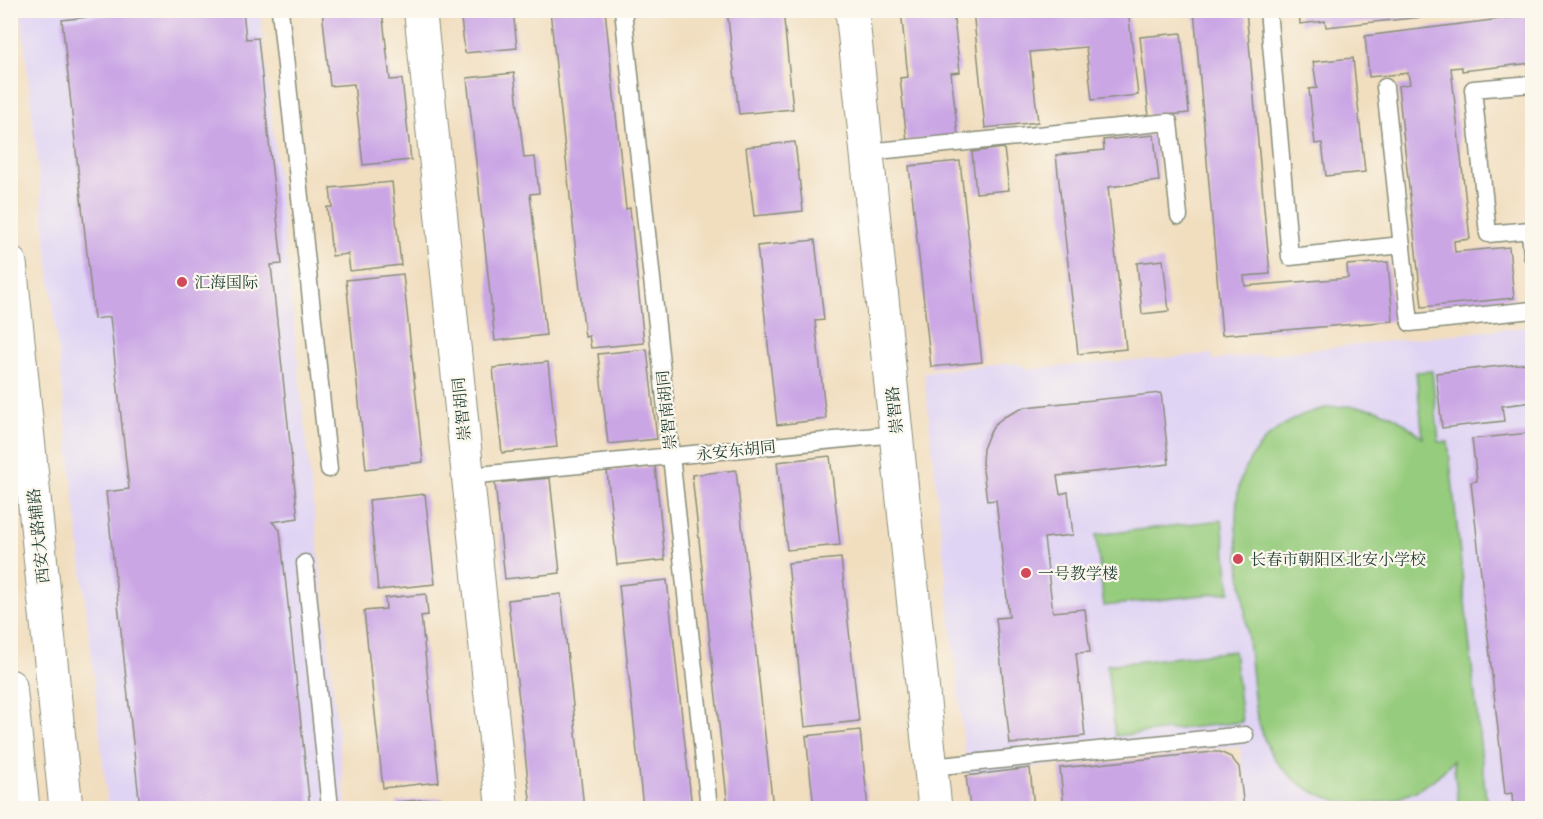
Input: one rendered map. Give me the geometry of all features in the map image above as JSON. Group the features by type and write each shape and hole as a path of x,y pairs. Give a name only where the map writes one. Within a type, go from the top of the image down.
{"street":[{"name":"崇智胡同","path":"420,10 502,808"},
{"name":"崇智路","path":"852,10 935,808"},
{"name":"西安大路辅路","path":"10,263 66,808"},
{"path":"10,686 23,808"}],"lane":[{"path":"280,10 329,469"},
{"name":"崇智南胡同","path":"623,10 709,808"},
{"path":"1268,10 1290,258 1402,245"},
{"path":"1533,84 1473,89 1488,234 1530,230 1533,256"},
{"path":"1385,87 1410,323 1533,310"},
{"path":"867,152 1168,122 1179,216"},
{"name":"永安东胡同","path":"468,476 896,434"},
{"path":"305,564 330,808"},
{"path":"931,767 1245,735"}],"shaded area":[{"path":"21,11 260,11 346,808 108,808"},
{"name":"长春市朝阳区北安小学校","path":"1532,326 1532,808 1247,808 1240,746 967,774 924,372 1015,363 1030,369 1212,354 1213,360"}],"green space":[{"path":"1432,371 1439,442 1448,442 1487,808 1459,808 1453,760 1436,778 1416,791 1394,799 1370,803 1347,802 1324,796 1302,785 1277,762 1264,739 1255,706 1236,527 1236,504 1240,482 1250,460 1263,442 1280,427 1300,416 1321,409 1344,406 1366,408 1389,414 1423,438 1416,372"},
{"path":"1222,520 1230,592 1104,606 1096,535"},
{"path":"1234,651 1242,722 1115,736 1107,665"}],"building":[{"name":"汇海国际","path":"147,10 243,10 246,39 258,38 282,264 271,265 298,518 272,522 280,530 310,808 140,808 106,492 129,489 110,317 94,319 62,20"},
{"path":"322,10 382,10 390,80 402,79 411,160 363,165 354,84 330,86"},
{"path":"460,10 513,10 517,48 465,53"},
{"path":"550,10 605,10 626,209 630,208 644,343 591,348 589,336 585,337"},
{"path":"727,10 783,10 793,109 739,114"},
{"path":"901,10 953,10 960,72 951,73 958,136 907,141 900,78 908,77"},
{"path":"973,10 1128,10 1138,95 1092,100 1086,47 1030,52 1038,122 985,128"},
{"path":"1194,10 1246,10 1270,274 1244,276 1245,286 1348,278 1347,265 1388,262 1393,321 1222,335"},
{"path":"1299,10 1471,10 1471,12 1326,27 1325,21 1300,24"},
{"path":"1532,15 1532,63 1462,71 1462,67 1451,68 1470,239 1454,241 1455,252 1509,247 1514,298 1422,307 1398,86 1410,84 1408,73 1369,77 1365,36"},
{"path":"1181,33 1189,113 1149,117 1140,37"},
{"path":"1353,58 1365,172 1326,176 1322,143 1315,144 1309,89 1317,88 1313,62"},
{"path":"514,73 524,158 535,157 539,193 530,194 546,335 495,341 467,78"},
{"path":"1154,135 1159,181 1108,187 1126,349 1078,354 1056,155 1104,150 1103,140"},
{"path":"795,142 803,211 754,216 746,147"},
{"path":"1004,148 1009,190 976,193 972,152"},
{"path":"960,161 982,362 931,367 909,166"},
{"path":"392,182 401,265 350,271 348,254 332,256 327,207 332,207 330,188"},
{"path":"815,240 824,320 815,321 826,419 777,425 757,246"},
{"path":"1163,260 1169,311 1142,314 1137,263"},
{"path":"403,274 423,462 366,469 346,280"},
{"path":"647,349 657,439 608,444 598,354"},
{"path":"548,362 557,447 502,453 493,368"},
{"path":"1528,363 1532,402 1502,406 1504,421 1442,428 1436,373"},
{"name":"一号教学楼","path":"1161,393 1169,464 1057,476 1060,494 1068,492 1073,535 1044,538 1053,612 1085,609 1090,652 1076,653 1085,736 1010,744 996,618 1009,617 996,500 987,501 982,462 983,449 988,436 995,424 1025,407"},
{"path":"1529,433 1532,465 1532,596 1527,597 1532,647 1532,808 1513,808 1512,793 1505,794 1471,482 1477,481 1472,439"},
{"path":"830,456 840,545 787,550 777,462"},
{"path":"655,466 665,560 617,565 607,471"},
{"path":"736,470 773,808 728,808 692,475"},
{"path":"550,478 560,573 505,579 495,483"},
{"path":"425,494 435,584 378,590 369,500"},
{"path":"841,558 859,721 805,727 788,563"},
{"path":"667,580 692,808 643,808 619,585"},
{"path":"426,594 428,615 421,616 439,782 383,788 364,611 386,609 385,598"},
{"path":"561,594 584,808 531,808 508,600"},
{"path":"860,730 868,808 814,808 806,736"},
{"path":"1220,752 1231,757 1239,767 1244,808 1064,808 1060,768"},
{"path":"1030,768 1034,808 970,808 966,776"},
{"path":"442,798 443,808 397,808 397,802"}],"place":[{"name":"汇海国际","path":"182,282"},
{"name":"长春市朝阳区北安小学校","path":"1238,559"},
{"name":"一号教学楼","path":"1026,573"}]}
